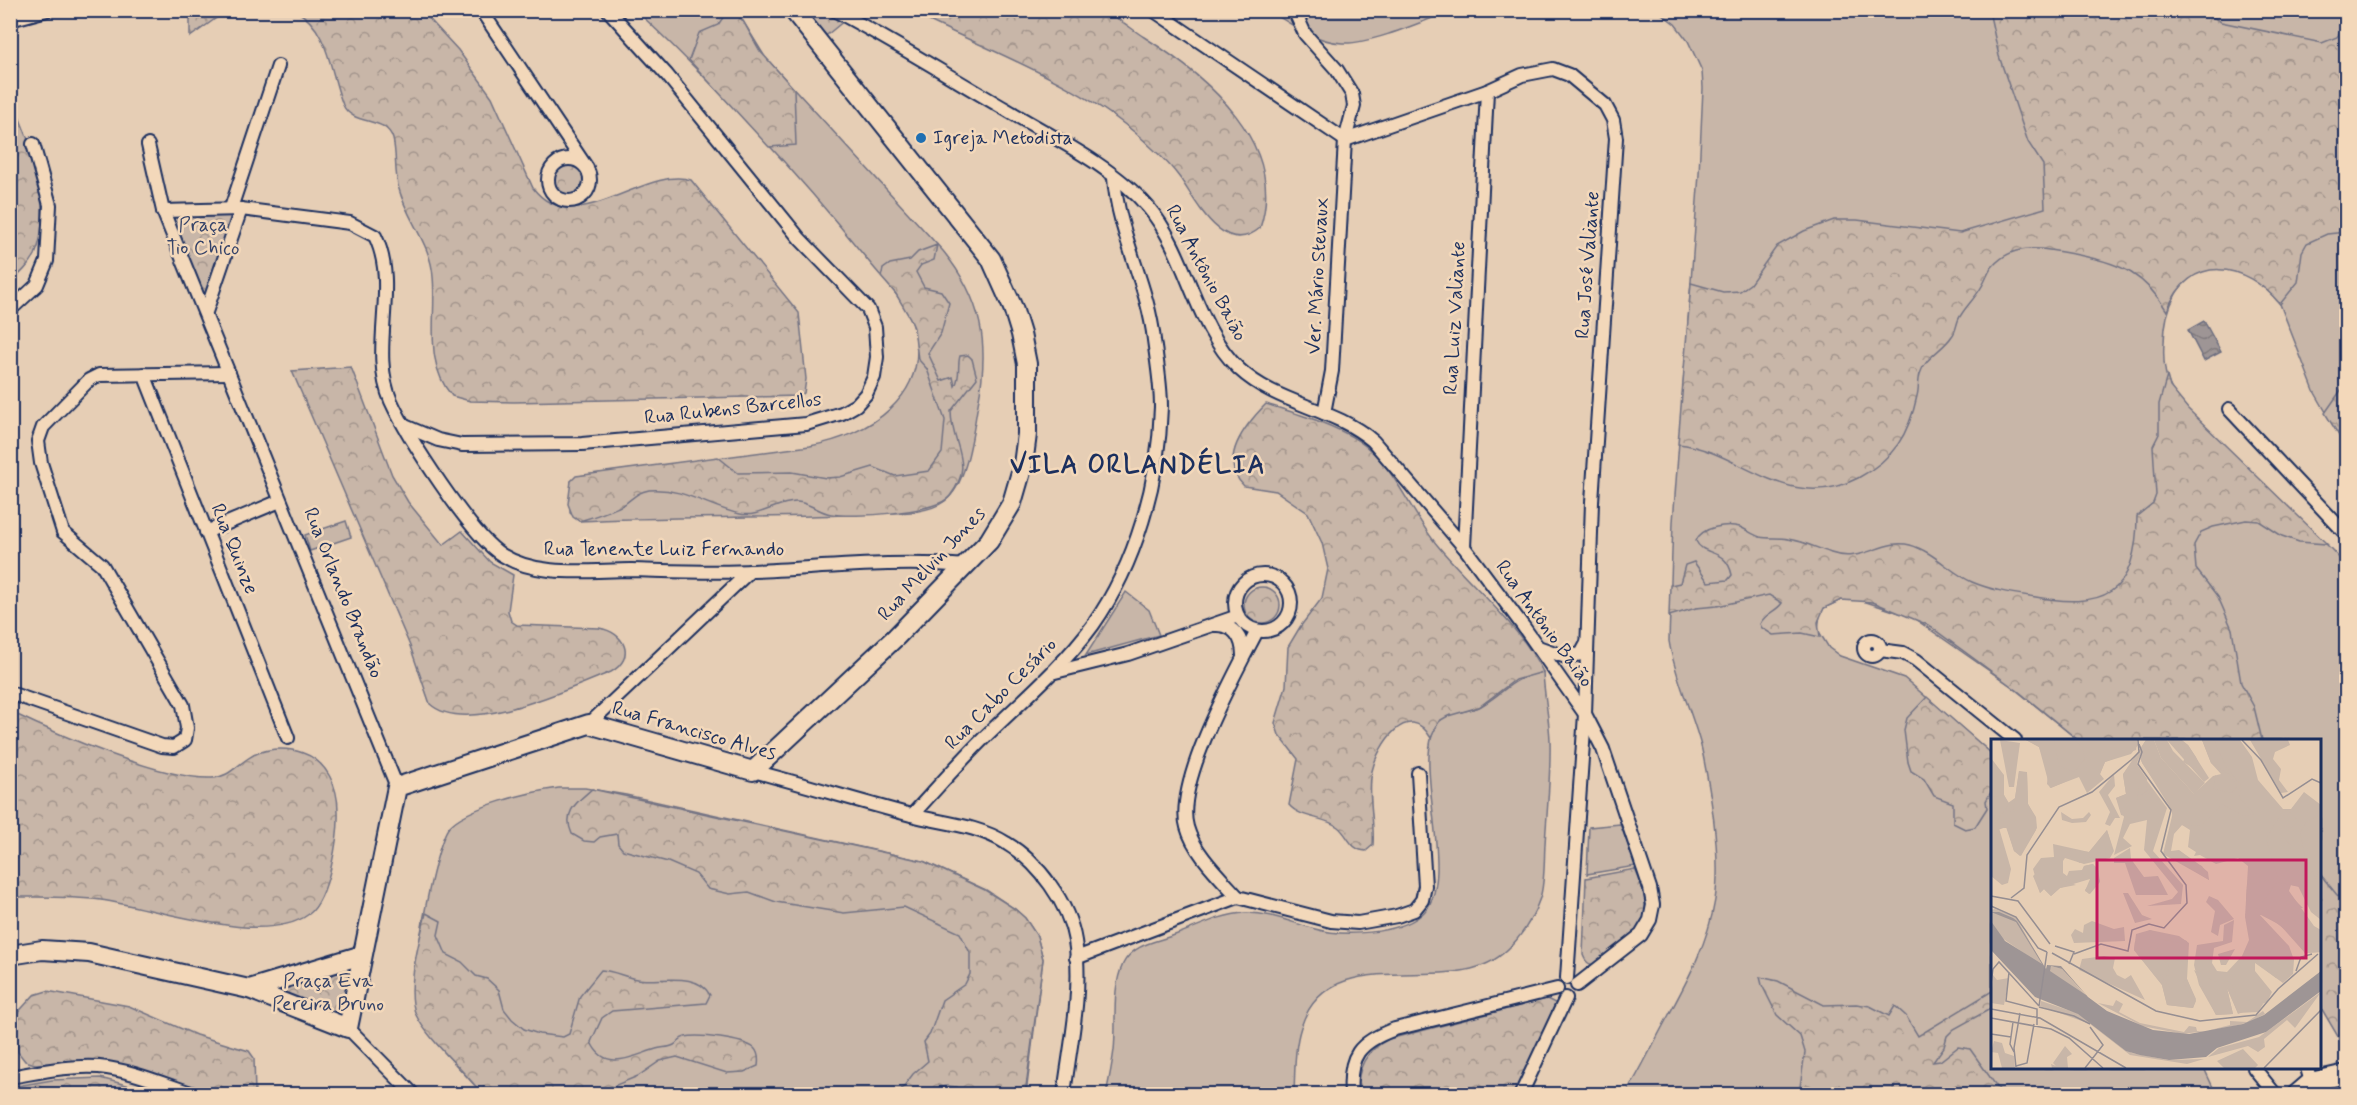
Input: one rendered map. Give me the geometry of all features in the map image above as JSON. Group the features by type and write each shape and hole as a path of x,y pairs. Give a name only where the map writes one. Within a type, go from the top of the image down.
{"street":[{"path":"10,20 47,10"},
{"path":"481,10 586,168"},
{"name":"Rua Rubens Barcellos","path":"404,425 438,440 462,445 582,444 806,424 849,410 866,394 874,377 877,357 875,327 868,309 800,239 667,75 608,10"},
{"name":"Rua Melvin Jones","path":"753,771 896,637 988,541 1012,503 1021,475 1027,416 1027,364 1021,334 1013,308 991,259 793,10"},
{"name":"Rua Antônio Baião","path":"834,10 1078,152 1147,206 1158,221 1207,319 1236,366 1273,394 1347,422 1373,441 1464,547 1586,714 1603,749 1650,888 1653,905 1650,920 1641,935 1572,982"},
{"path":"1154,10 1345,140"},
{"name":"Ver. Mário Stevaux","path":"1294,10 1305,34 1345,81 1353,100 1353,114 1345,140 1332,371 1324,413"},
{"path":"206,312 278,66"},
{"name":"Rua José Valiante","path":"1345,140 1487,91 1522,75 1553,69 1569,75 1590,92 1605,105 1613,120 1617,138 1592,502 1586,714 1582,745 1572,982"},
{"name":"Rua Luiz Valiante","path":"1464,547 1487,91"},
{"path":"10,310 37,285 47,261 50,205 33,144"},
{"name":"Rua Orlando Brandão","path":"148,145 163,211 206,312 280,501 397,787"},
{"name":"Rua Cabo Cesário","path":"912,815 988,734 1055,672 1093,625 1116,587 1143,516 1159,436 1161,405 1154,335 1142,281 1118,210 1114,178"},
{"path":"163,211 236,208"},
{"name":"Rua Tenente Luiz Fernando","path":"236,208 351,223 375,236 384,264 382,353 390,398 404,425 479,534 492,548 518,563 534,568 564,570 750,571 891,563 966,566"},
{"path":"10,693 162,746 177,746 185,740 187,728 183,705 102,565 63,532 38,448 43,427 89,380 99,375 229,373"},
{"name":"Rua Quinze","path":"144,374 288,738"},
{"path":"2229,409 2346,534"},
{"path":"206,532 280,501"},
{"path":"589,724 750,571"},
{"path":"1262,575 1280,581 1290,597 1290,612 1283,623 1276,628 1257,631 1246,626 1238,616 1235,598 1245,582 1262,575"},
{"path":"1055,672 1128,654 1238,616"},
{"path":"1211,625 1225,626 1236,632 1242,643 1243,658"},
{"path":"1238,897 1196,845 1189,833 1185,815 1194,770 1213,719 1257,631"},
{"path":"1537,647 1572,657 1581,654 1588,642"},
{"path":"1880,650 1903,653 1916,660 2013,739"},
{"name":"Rua Francisco Alves","path":"397,787 589,724 993,836 1017,850 1035,865 1056,895 1070,925 1076,958"},
{"path":"1064,1095 1076,996 1076,958 1238,897 1343,923 1372,921 1414,910 1422,900 1425,886 1418,772"},
{"path":"348,1028 397,787"},
{"path":"10,955 42,950 89,953 249,989 348,1028 413,1095"},
{"path":"249,989 362,955"},
{"path":"1351,1095 1351,1071 1355,1056 1376,1036 1395,1029 1561,994 1575,994 1572,982 1558,983 1561,994 1521,1095"},
{"path":"10,1077 55,1069 98,1067 130,1072 194,1095"},
{"path":"2255,1069 2275,1095"},
{"path":"2297,1095 2309,1075 2346,1074"}],"green space":[{"path":"1089,9 1117,18 1192,71 1236,116 1252,141 1262,168 1266,197 1260,228 1247,236 1235,236 1223,232 1212,223 1180,178 1156,151 1099,106 1039,72 915,14 919,10"},
{"path":"190,10 226,11 190,37"},
{"path":"296,11 422,11 458,50 492,97 533,188 550,203 568,207 589,205 672,178 691,180 799,313 806,379 804,393 799,396 514,402 470,401 452,396 437,369 434,354 434,292 431,265 399,189 393,139 384,127 348,112 343,105 322,40 307,19"},
{"path":"637,11 732,11 743,21 765,57 943,251 967,287 980,323 982,382 964,470 953,493 937,506 896,513 829,516 579,521 570,513 571,481 579,476 810,446 853,433 890,409 904,393 913,374 917,353 911,319 887,283 756,131"},
{"path":"733,11 743,21 760,51 794,89 796,145 769,147 689,60 699,33 718,25 726,13"},
{"path":"797,11 823,11 845,20 822,39"},
{"path":"1270,11 1450,11 1381,36 1353,43 1342,43 1314,36"},
{"path":"1658,11 2346,11 2346,447 2314,391 2280,304 2261,285 2241,273 2222,268 2204,271 2188,279 2176,295 2167,316 2164,355 2165,372 2169,383 2183,406 2276,498 2330,547 2346,567 2346,1045 2321,1008 2321,739 2077,739 2011,686 1912,617 1860,600 1841,600 1824,608 1820,614 1818,630 1829,648 1840,656 1904,678 1991,753 1991,1069 2204,1069 2216,1094 1626,1094 1695,963 1712,916 1717,883 1712,805 1702,750 1675,669 1669,641 1673,522 1699,174 1703,88 1702,71 1688,41 1675,24"},
{"path":"1989,11 2204,11 2221,22 2322,43 2337,37 2346,24 2346,232 2327,234 2307,243 2302,252 2298,282 2280,304 2251,279 2235,272 2219,270 2203,272 2189,279 2177,292 2167,311 2150,288 2121,267 2047,249 2024,249 2013,252 1991,268 1980,290 1959,317 1954,334 1922,368 1914,410 1898,444 1871,471 1832,487 1809,489 1786,485 1701,449 1678,444 1691,283 1723,292 1740,291 1750,284 1777,246 1804,231 1834,220 1857,220 1960,233 2045,208 2043,165 2028,142 1999,56"},
{"path":"10,98 25,133 38,175 42,218 35,255 11,282"},
{"path":"568,164 579,168 583,179 579,190 568,194 557,190 553,179 557,168"},
{"name":"Praça Tio Chico","path":"235,212 205,302 169,214"},
{"path":"937,245 934,260 921,265 916,272 924,287 941,291 949,303 941,333 928,353 941,381 953,377 955,386 960,356 968,355 972,359 977,378 951,411 962,464 958,484 950,496 942,502 929,507 894,513 842,515 831,514 806,504 790,502 747,515 728,511 673,491 649,490 603,513 579,521 573,517 568,504 571,481 576,476 718,457 738,473 792,472 826,478 840,477 873,467 895,476 929,471 942,453 945,420 927,369 918,359 914,328 910,318 896,294 881,277 883,269 890,264 910,260 918,252"},
{"path":"351,367 392,475 408,502 443,545 462,531 490,562 513,575 508,611 511,621 517,625 608,630 621,640 624,646 624,659 619,666 611,672 546,698 493,713 468,715 446,713 430,704 410,646 292,371"},
{"path":"2167,376 2170,387 2188,409 2327,544 2299,542 2282,536 2259,521 2246,520 2201,532 2194,545 2196,569 2218,597 2232,629 2241,683 2254,707 2262,739 2077,739 2018,691 1928,625 1873,602 1841,600 1824,608 1818,622 1820,637 1802,633 1773,635 1762,628 1760,624 1762,620 1782,603 1769,595 1696,608 1669,616 1670,585 1680,583 1685,565 1694,562 1708,582 1728,580 1732,575 1725,560 1699,546 1696,541 1703,532 1709,529 1728,526 1740,527 1760,537 1794,540 1842,556 1891,545 1910,545 1926,552 1972,582 1993,589 2056,600 2078,601 2096,598 2111,591 2122,580 2131,564 2137,516 2153,503 2156,495 2153,446 2159,434 2159,404"},
{"path":"2346,383 2346,447 2325,413"},
{"path":"1266,404 1337,429 1372,451 1393,476 1438,546 1508,622 1533,654 1543,672 1515,680 1479,707 1439,721 1431,738 1422,727 1413,723 1404,724 1395,730 1381,749 1372,771 1370,790 1373,845 1366,851 1356,848 1332,823 1300,813 1289,805 1298,759 1279,735 1275,723 1286,686 1288,647 1322,598 1328,569 1322,543 1308,513 1276,491 1244,486 1236,476 1233,465 1237,443 1250,422"},
{"path":"346,521 351,537 310,551 305,535"},
{"path":"1262,587 1274,593 1280,605 1274,617 1262,623 1250,617 1244,605 1250,593"},
{"path":"1126,592 1149,610 1159,635 1086,655"},
{"path":"1543,672 1550,753 1543,885 1530,920 1508,949 1489,963 1455,972 1378,975 1353,979 1331,987 1313,1003 1301,1027 1296,1052 1294,1094 1106,1094 1114,1050 1115,1006 1119,974 1127,958 1138,948 1236,914 1263,914 1315,929 1340,933 1385,930 1421,915 1432,898 1437,876 1437,848 1429,763 1431,739 1439,722 1448,715 1481,706 1515,682"},
{"path":"1927,697 1991,753 1991,792 1986,801 1987,808 1975,827 1965,829 1953,823 1953,803 1934,796 1924,779 1911,771 1904,730 1907,718"},
{"path":"11,712 110,754 166,772 191,777 222,776 253,755 274,749 289,749 303,753 319,762 330,776 336,793 338,811 337,835 331,866 316,906 309,914 289,923 265,927 208,922 101,900 67,897 11,897"},
{"path":"559,788 585,788 626,795 923,861 986,890 1015,909 1025,918 1037,936 1043,959 1026,1094 482,1094 427,1032 416,1013 415,977 436,861 449,827 458,820 501,801"},
{"path":"592,789 923,861 985,890 1015,909 1025,918 1037,936 1043,959 1025,1094 963,1094 957,1087 947,1086 898,1094 913,1074 928,1061 924,1042 930,1034 942,1000 965,984 970,974 970,953 960,933 904,907 844,913 776,902 749,892 730,894 708,889 696,874 668,862 623,850 618,844 617,834 600,837 594,842 584,841 572,834 569,820 573,808"},
{"path":"1620,824 1636,866 1587,874 1589,827"},
{"path":"1635,869 1645,903 1640,925 1634,935 1598,965 1590,964 1583,955 1586,878"},
{"path":"2321,875 2337,895 2346,901 2346,1045 2340,1040 2321,1008"},
{"path":"426,913 441,921 438,935 446,954 462,962 476,976 487,979 499,990 504,1009 524,1029 539,1034 563,1037 569,1034 580,996 601,970 637,979 687,980 704,987 710,995 706,1003 612,1011 602,1018 591,1042 597,1051 604,1057 620,1060 672,1046 683,1038 710,1037 740,1042 754,1048 758,1056 758,1066 744,1072 727,1073 677,1057 660,1061 638,1076 616,1085 610,1094 482,1094 437,1045 416,1015 412,992 413,978"},
{"name":"Praça Eva Pereira Bruno","path":"362,955 348,1028 249,989"},
{"path":"1760,977 1778,981 1824,1005 1870,1006 1889,1016 1895,1006 1906,1016 1918,1036 1991,992 1991,1009 1954,1029 1947,1036 1944,1047 1933,1062 1940,1061 1958,1047 1970,1049 2002,1094 1799,1094 1805,1052 1800,1036 1777,1015"},
{"path":"47,991 129,1006 196,1035 249,1051 254,1058 255,1094 213,1094 135,1069 85,1061 35,1064 25,1061 18,1052 13,1018 34,995"},
{"path":"1547,999 1559,1005 1518,1094 1357,1094 1364,1061 1374,1049 1389,1039"},
{"path":"100,1078 161,1094 11,1094 11,1087 52,1080"}],"water":[{"path":"2204,321 2221,352 2204,361 2188,330"}],"place":[{"name":"Igreja Metodista","path":"921,138"}],"district":[{"name":"VILA ORLANDÉLIA","path":"1138,466"}]}
